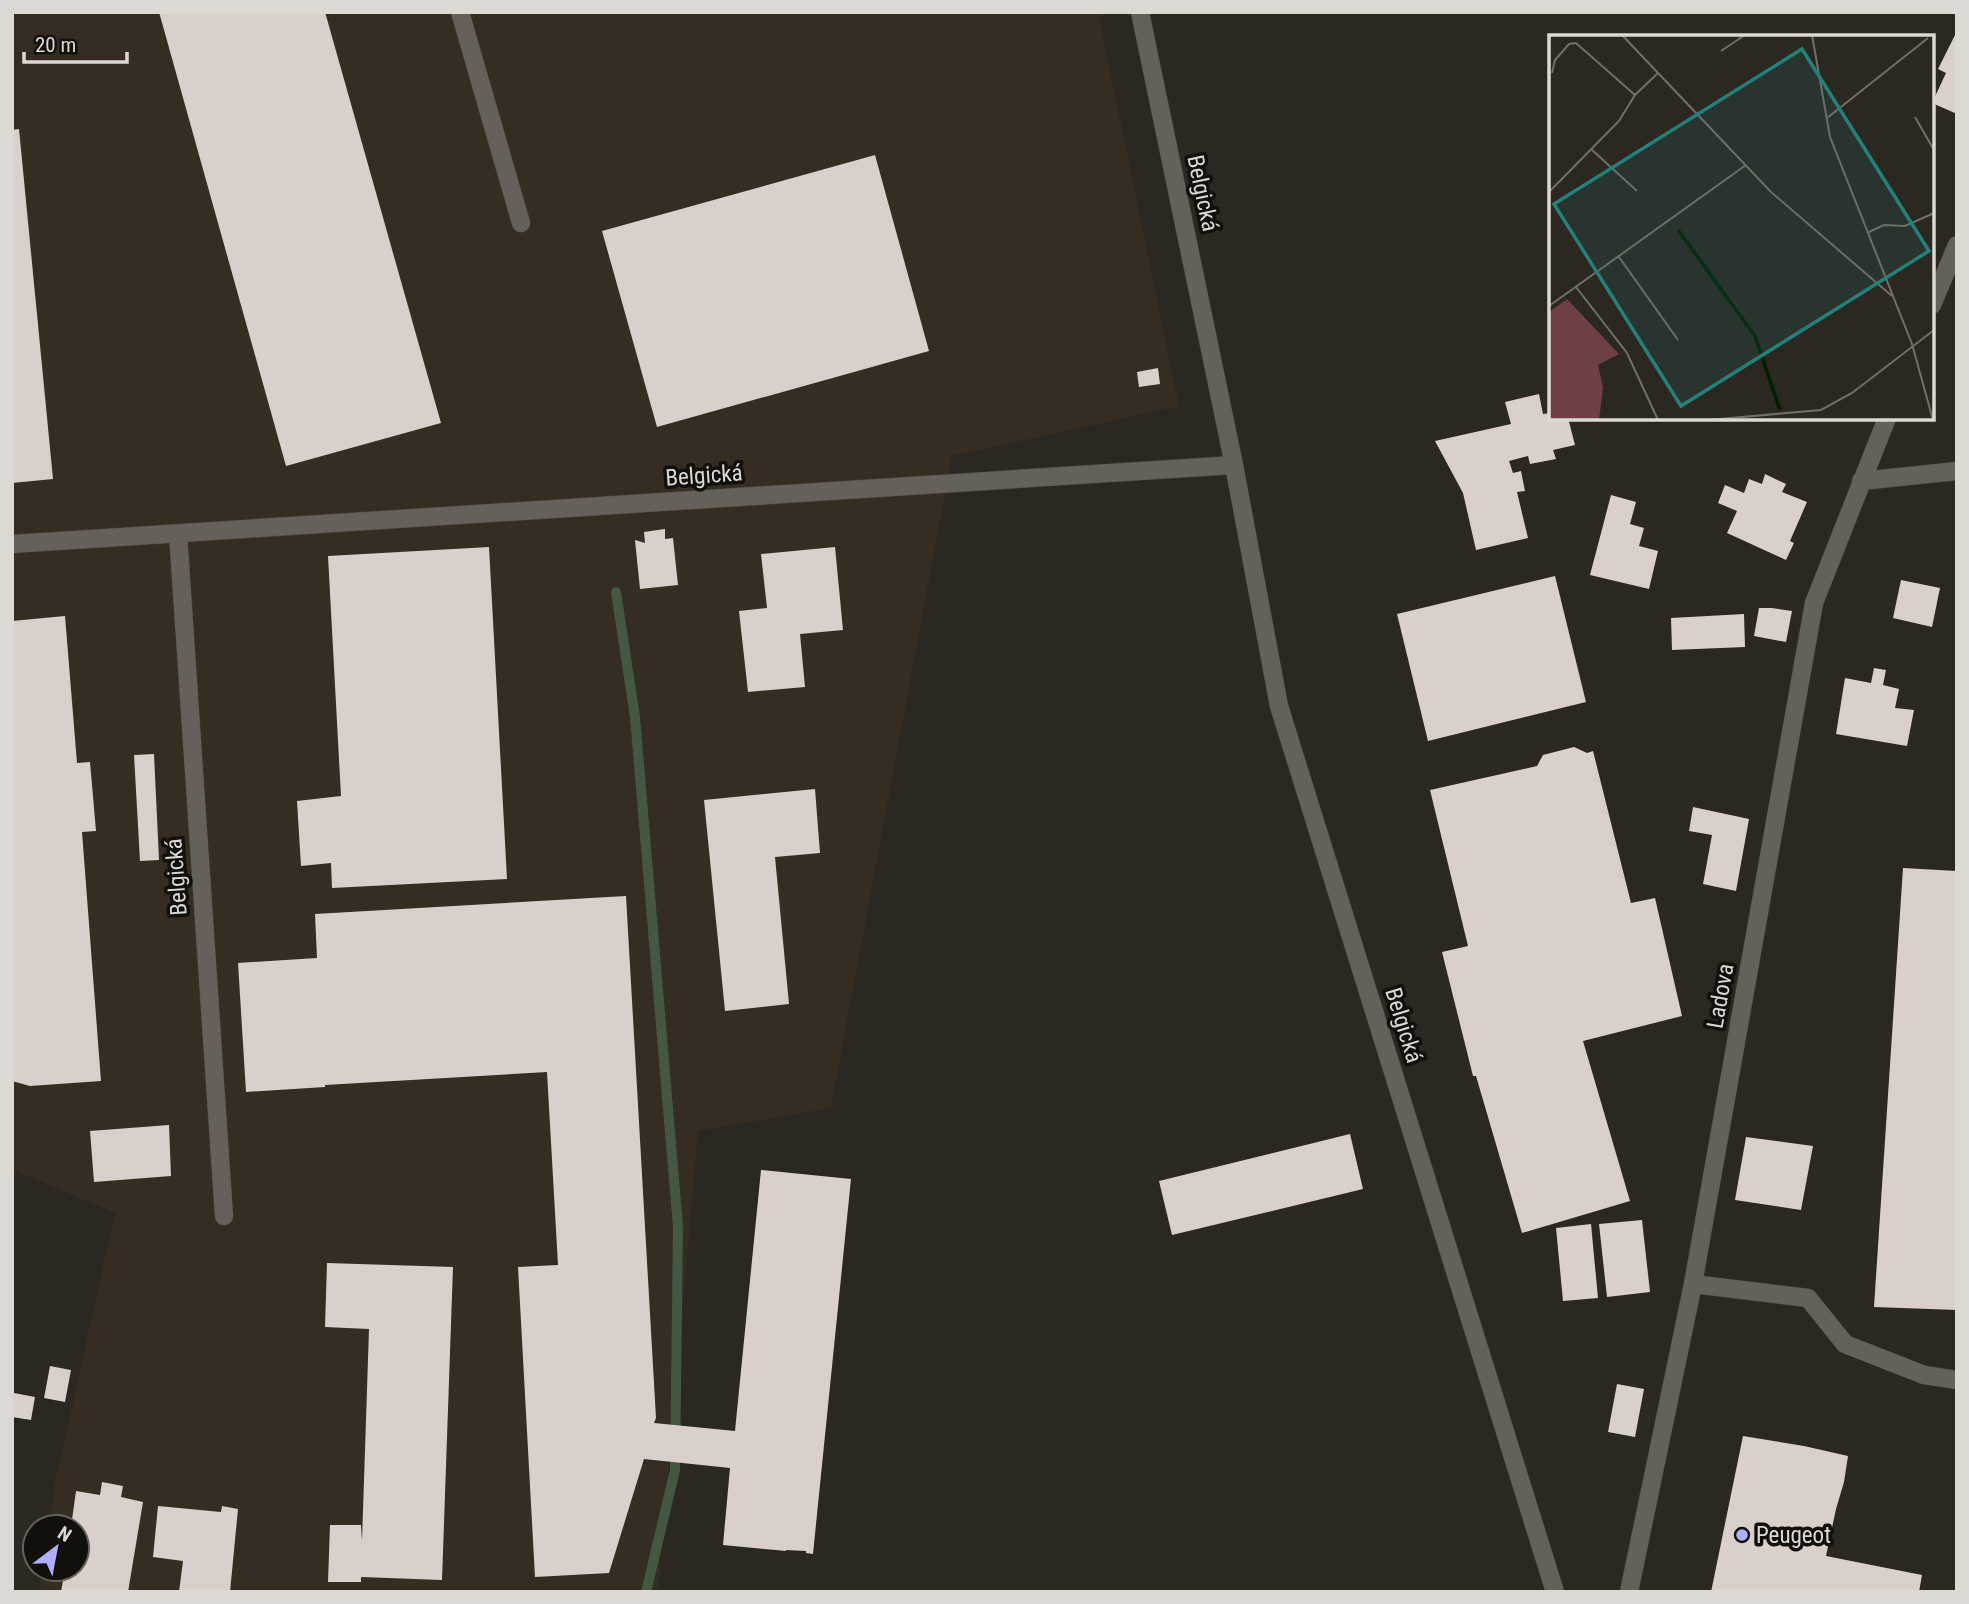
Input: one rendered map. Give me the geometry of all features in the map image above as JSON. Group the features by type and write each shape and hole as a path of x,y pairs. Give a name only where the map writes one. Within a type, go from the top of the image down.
{"street":[{"path":"460,12 521,223"},
{"name":"Belgická","path":"1140,12 1234,465 1279,706 1555,1592"},
{"path":"1934,300 1957,245"},
{"name":"Ladova","path":"1629,1592 1693,1284 1814,603 1886,420"},
{"name":"Belgická","path":"12,544 1234,465"},
{"path":"1861,481 1957,471"},
{"name":"Belgická","path":"178,534 224,1216"},
{"path":"1693,1284 1808,1298 1846,1344 1924,1375 1957,1380"}],"shaded area":[{"path":"12,12 1098,12 1179,406 952,456 831,1108 698,1131 658,1592 40,1592 41,1583 91,1583 91,1513 51,1513 56,1478 115,1213 12,1169"}],"building":[{"path":"159,12 325,12 441,423 286,466"},
{"path":"1957,31 1957,114 1934,104 1946,73 1938,69"},
{"path":"19,129 53,479 12,483 12,130"},
{"path":"875,155 929,351 657,427 602,231"},
{"path":"1158,368 1160,384 1139,387 1137,372"},
{"path":"1539,394 1543,414 1549,413 1549,420 1569,420 1575,445 1553,450 1556,459 1530,464 1528,456 1509,461 1513,473 1521,471 1525,491 1517,492 1528,538 1476,550 1463,493 1435,441 1511,424 1505,402"},
{"path":"1765,474 1786,484 1782,492 1807,502 1790,541 1794,543 1786,560 1727,533 1737,511 1718,503 1725,485 1744,493 1749,479 1762,484"},
{"path":"1611,495 1636,502 1630,524 1644,528 1639,546 1658,551 1649,589 1590,575"},
{"path":"665,529 665,539 673,538 678,585 640,589 635,540 645,543 644,532"},
{"path":"489,547 507,879 332,888 331,863 301,866 297,801 341,796 328,556"},
{"path":"835,547 843,630 800,634 805,687 748,692 739,611 767,608 761,554"},
{"path":"1555,576 1586,702 1428,741 1397,614"},
{"path":"1901,580 1940,588 1932,627 1893,618"},
{"path":"1759,608 1792,611 1786,642 1754,636"},
{"path":"1744,614 1745,647 1672,650 1671,618"},
{"path":"65,616 77,763 90,762 96,831 82,832 101,1081 30,1086 12,1081 12,621"},
{"path":"1874,668 1886,670 1883,685 1899,689 1895,708 1914,710 1907,746 1836,734 1845,678 1871,683"},
{"path":"1574,747 1587,753 1593,751 1631,903 1655,898 1682,1016 1583,1041 1630,1201 1522,1233 1476,1076 1473,1076 1442,952 1468,946 1430,790 1537,766 1543,755"},
{"path":"154,754 159,860 140,861 134,755"},
{"path":"815,789 820,853 775,857 789,1004 725,1011 704,800"},
{"path":"1693,807 1749,819 1736,891 1703,884 1712,835 1689,831"},
{"path":"1903,868 1957,871 1957,1310 1874,1307"},
{"path":"626,896 656,1418 654,1423 735,1431 761,1170 851,1179 813,1554 806,1551 723,1545 730,1468 644,1459 609,1573 535,1577 518,1267 558,1265 547,1072 246,1092 238,963 317,958 315,914"},
{"path":"169,1125 171,1176 94,1182 90,1131"},
{"path":"1350,1134 1363,1189 1172,1235 1159,1181"},
{"path":"1746,1137 1813,1146 1801,1210 1735,1200"},
{"path":"1642,1220 1650,1292 1607,1297 1599,1224"},
{"path":"1591,1224 1598,1298 1563,1301 1556,1228"},
{"path":"327,1263 453,1267 442,1580 361,1577 361,1582 328,1582 330,1525 361,1525 362,1541 369,1329 325,1327"},
{"path":"50,1366 71,1370 65,1402 44,1398"},
{"path":"1617,1384 1644,1389 1635,1437 1608,1432"},
{"path":"14,1393 35,1397 31,1420 12,1417"},
{"path":"1743,1436 1848,1456 1826,1556 1922,1575 1919,1592 1711,1592"},
{"path":"102,1482 123,1486 121,1497 143,1502 128,1592 61,1592 63,1583 91,1583 91,1513 73,1513 76,1491 100,1495"},
{"path":"158,1506 221,1512 222,1506 238,1509 230,1592 179,1592 183,1561 153,1557"}],"waterway":[{"path":"616,592 635,717 678,1227 675,1470 646,1592"}],"place":[{"name":"Peugeot","path":"1742,1535"}]}
